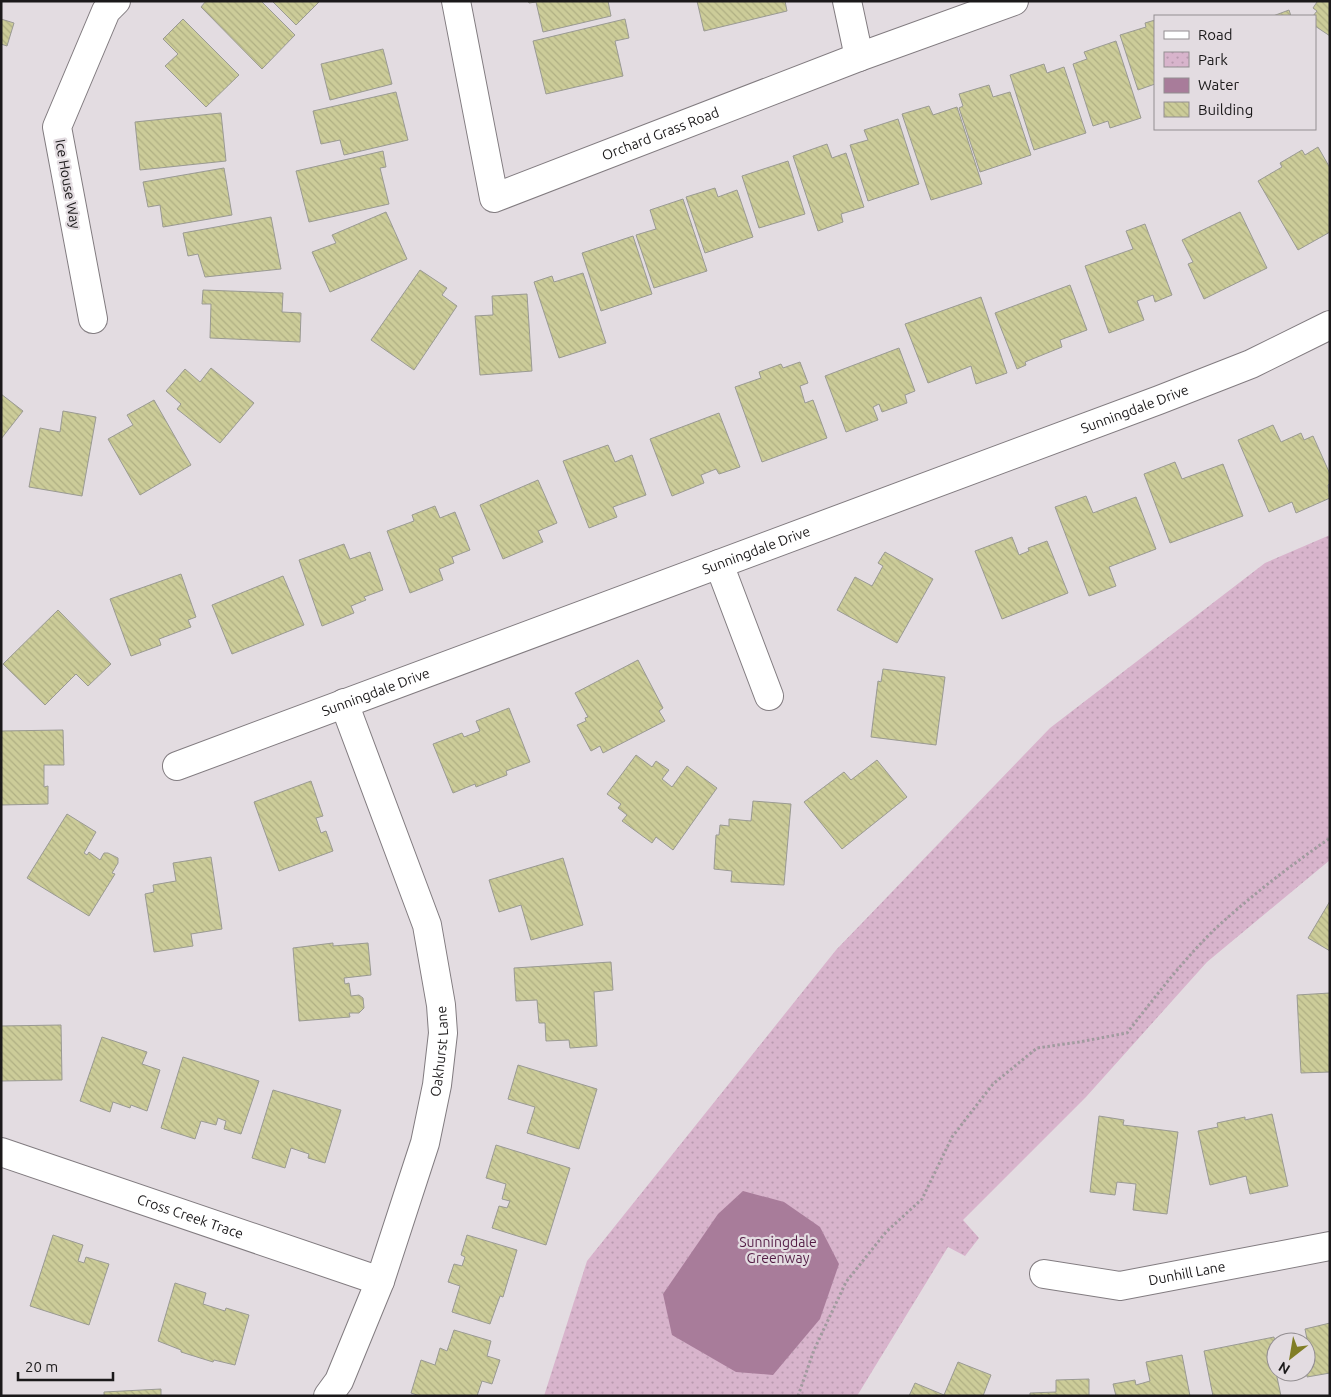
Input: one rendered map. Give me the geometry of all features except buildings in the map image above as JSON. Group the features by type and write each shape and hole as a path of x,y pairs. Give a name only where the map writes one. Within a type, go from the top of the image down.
{"street":[{"name":"Ice House Way","path":"92,319 57,127 106,11 116,1"},
{"name":"Orchard Grass Road","path":"456,1 494,198 859,57 1014,1"},
{"path":"847,1 859,57"},
{"name":"Sunningdale Drive","path":"177,766 1159,400 1251,364 1330,325"},
{"path":"718,564 770,696"},
{"name":"Oakhurst Lane","path":"328,1396 339,1381 380,1281 425,1143 437,1085 443,1033 441,1005 427,925 344,703"},
{"name":"Cross Creek Trace","path":"1,1152 380,1281"},
{"name":"Dunhill Lane","path":"1044,1274 1120,1286 1330,1246"}],"path":[{"path":"798,1396 814,1350 846,1282 886,1232 922,1199 952,1137 993,1084 1037,1048 1127,1033 1175,972 1215,929 1276,876 1330,838"}],"green space":[{"name":"Sunningdale Greenway","path":"1330,535 1330,860 1207,962 1086,1097 963,1220 979,1238 965,1256 948,1247 857,1396 544,1396 587,1261 836,950 1050,728 1265,563"}],"water":[{"path":"743,1191 784,1202 820,1227 839,1264 820,1319 773,1375 736,1372 672,1335 663,1294 718,1214"}]}
